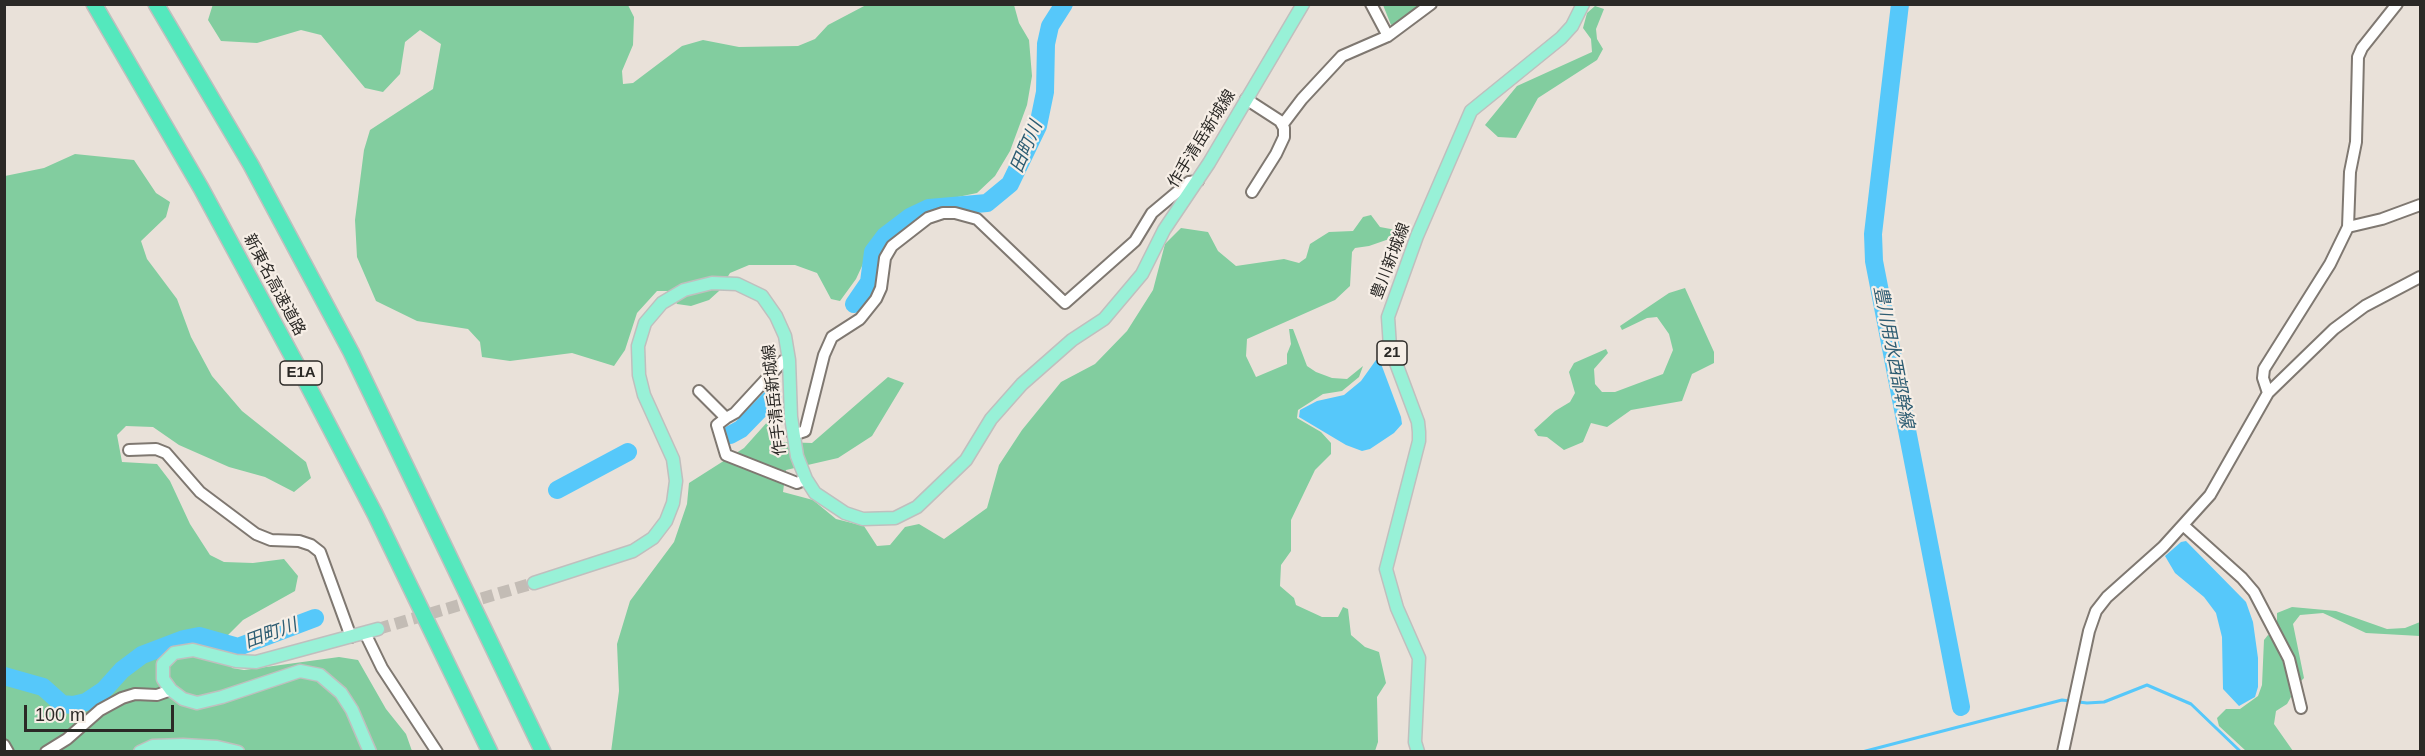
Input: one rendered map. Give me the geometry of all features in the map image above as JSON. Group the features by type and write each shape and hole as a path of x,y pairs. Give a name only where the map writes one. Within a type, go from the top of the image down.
{"highway":[{"name":"新東名高速道路","path":"94,4 201,188 305,380 375,514 490,752"},
{"path":"156,4 251,165 345,342 419,489 543,752"}],"main road":[{"name":"作手清岳新城線","path":"534,583 633,551 653,538 666,521 673,503 676,481 673,459 644,395 639,375 638,346 645,323 662,303 684,290 712,283 737,284 762,296 776,316 785,336 789,360 796,456 806,479 828,503 845,513 863,519 895,518 917,507 966,460 991,420 1022,384 1072,340 1104,319 1142,274 1164,230 1198,181 1303,4"},
{"name":"豊川新城線","path":"1418,752 1415,741 1419,658 1397,608 1386,569 1419,441 1419,432 1418,422 1389,347 1388,317 1425,216 1471,111 1561,38 1576,20 1583,4"},
{"path":"369,752 352,710 340,693 320,675 300,671 197,703 183,699 171,690 163,679 163,664 174,653 193,650 236,661 256,662 378,629"},
{"path":"140,752 153,746 183,745 217,747 238,752"}],"street":[{"path":"1371,4 1388,36"},
{"path":"1252,192 1284,137 1283,124 1302,99 1342,56 1388,36 1431,4"},
{"path":"2268,393 2263,378 2264,369 2330,264 2348,227 2349,172 2356,142 2358,57 2362,48 2397,4"},
{"path":"1246,99 1283,124"},
{"path":"793,435 805,431 824,355 832,337 860,319 876,299 885,258 892,246 928,218 943,213 955,213 976,219 1065,303 1130,246 1152,213 1189,182 1198,181"},
{"path":"2348,227 2382,219 2421,205"},
{"path":"2063,752 2088,631 2096,611 2107,597 2183,525 2220,481 2268,393 2334,329 2365,306 2421,277"},
{"path":"789,360 783,361 735,413 717,425 726,455 797,483 806,479"},
{"path":"699,391 726,418"},
{"path":"129,450 156,449 166,453 200,492 256,534 271,540 299,541 311,545 320,552 351,637"},
{"path":"2183,525 2242,578 2254,592 2289,659 2301,708"},
{"path":"365,633 382,668 437,752"},
{"path":"46,752 67,739 99,710 135,694 157,695 171,690"},
{"path":"4,745 8,752"}],"green space":[{"path":"213,4 628,5 634,17 633,45 622,71 623,84 633,83 682,46 703,40 739,47 798,46 815,39 828,25 866,5 1014,5 1019,23 1029,40 1032,76 1027,105 1010,151 995,176 977,193 919,205 899,215 875,238 856,279 840,301 831,299 817,273 795,265 749,265 730,273 719,291 709,300 691,306 677,304 667,291 657,291 637,313 625,350 614,366 572,353 510,361 482,357 480,342 468,329 417,321 376,301 357,257 355,220 364,150 370,130 433,89 441,44 420,30 405,42 400,74 383,92 365,88 321,35 301,30 257,43 221,41 208,20"},
{"path":"1383,5 1424,5 1402,21 1391,25"},
{"path":"1595,6 1604,9 1596,29 1597,39 1603,49 1597,60 1538,98 1516,138 1498,137 1485,125 1517,86 1592,52 1591,39 1583,28 1587,13"},
{"path":"75,154 134,160 156,193 170,202 166,217 141,241 147,259 177,299 191,337 212,376 242,411 306,462 311,478 294,492 265,477 229,467 179,445 153,427 126,426 117,435 122,462 157,464 170,481 190,524 210,555 224,562 253,563 284,559 298,576 295,591 243,620 228,635 225,646 232,668 244,670 339,657 358,660 386,709 406,734 412,751 5,752 5,176 44,168"},
{"path":"1371,215 1380,227 1396,230 1392,238 1355,248 1352,252 1350,286 1335,300 1247,339 1246,356 1256,377 1287,364 1287,354 1291,344 1289,329 1293,329 1307,366 1316,372 1332,378 1347,379 1363,366 1359,377 1342,391 1323,394 1298,410 1297,418 1321,432 1331,443 1331,454 1315,470 1291,520 1291,551 1281,565 1280,586 1294,598 1296,605 1322,617 1338,617 1343,607 1348,609 1351,635 1365,647 1379,652 1386,683 1377,697 1378,742 1375,751 611,752 619,691 617,644 630,601 674,542 687,504 689,483 744,448 770,419 779,427 780,442 812,443 888,377 904,383 872,436 838,458 786,470 783,492 813,500 836,519 864,526 877,546 890,545 905,527 919,524 944,539 987,508 999,465 1022,430 1061,382 1095,364 1127,331 1153,290 1165,244 1181,228 1208,232 1218,251 1236,266 1284,259 1299,263 1306,258 1310,244 1329,232 1353,231 1363,217"},
{"path":"1685,288 1714,352 1714,363 1692,374 1682,401 1631,410 1607,427 1591,423 1583,442 1564,450 1547,437 1538,436 1534,430 1555,411 1570,402 1575,393 1569,372 1574,363 1606,349 1608,353 1594,369 1595,384 1602,392 1615,392 1663,374 1673,350 1669,334 1657,317 1647,318 1622,330 1620,326 1669,293"},
{"path":"2292,607 2336,611 2387,629 2405,628 2420,622 2420,636 2366,633 2323,613 2300,615 2293,624 2304,678 2300,682 2277,624 2277,613"},
{"path":"2268,635 2272,636 2287,671 2291,697 2287,704 2276,711 2274,724 2293,751 2246,751 2219,726 2217,718 2226,709 2240,709 2258,696 2262,685 2264,640"}],"water":[{"path":"1376,360 1380,361 1401,417 1402,424 1394,433 1370,449 1362,451 1346,445 1299,417 1300,410 1317,401 1344,395 1361,381"},
{"path":"2186,541 2246,602 2253,622 2258,658 2258,687 2255,697 2239,706 2223,689 2222,637 2216,613 2204,597 2175,573 2165,556 2181,542"}],"waterway":[{"name":"田町川","path":"854,304 869,282 873,252 885,236 910,217 929,208 987,203 1010,184 1038,126 1045,92 1046,44 1050,26 1064,4"},
{"name":"豊川用水西部幹線","path":"1900,4 1873,234 1874,261 1961,707"},
{"name":"田町川","path":"730,435 741,429 773,396"},
{"name":"田町川","path":"557,490 628,452"},
{"name":"田町川","path":"4,676 43,687 62,704 73,705 86,702 104,690 122,670 142,655 184,639 199,636 238,647 315,618"},
{"path":"1862,752 2062,700 2087,703 2104,702 2147,685 2191,704 2241,752"}],"tunnel":[{"path":"378,629 534,583"}]}
